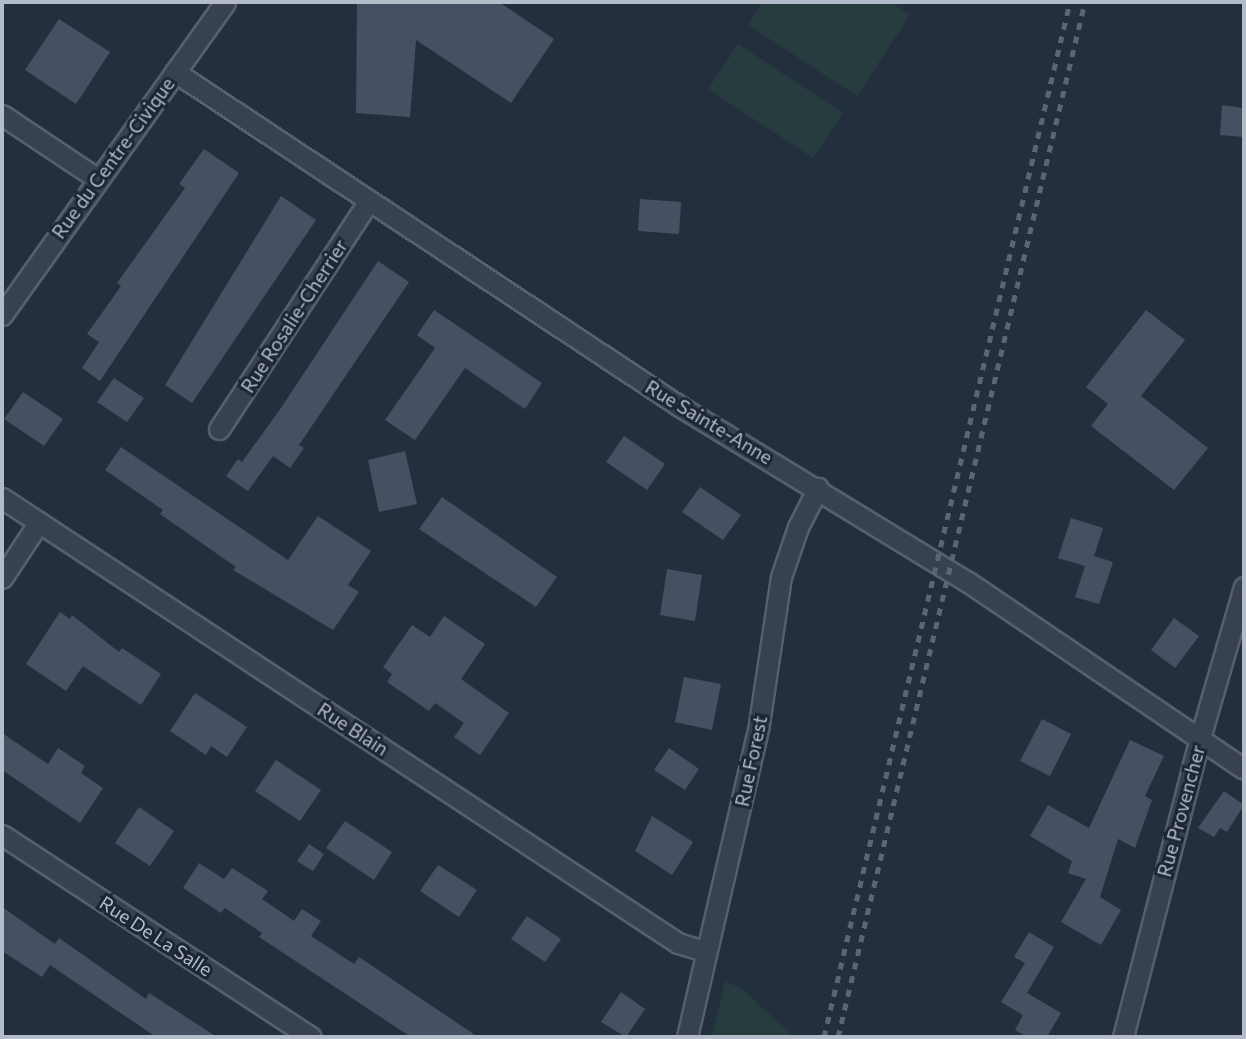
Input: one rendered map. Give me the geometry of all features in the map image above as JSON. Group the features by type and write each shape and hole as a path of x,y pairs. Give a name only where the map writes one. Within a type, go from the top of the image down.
{"street":[{"name":"Rue du Centre-Civique","path":"2,315 225,2"},
{"name":"Rue Sainte-Anne","path":"175,72 681,407 818,488 968,582 1244,769"},
{"path":"2,116 98,178"},
{"name":"Rue Rosalie-Cherrier","path":"219,429 368,202"},
{"name":"Rue Forest","path":"687,1037 759,724 781,577 798,527 818,488"},
{"name":"Rue Blain","path":"2,498 678,943 707,952"},
{"path":"2,578 38,522"},
{"name":"Rue Provencher","path":"1124,1037 1200,738 1244,587"},
{"name":"Rue De La Salle","path":"2,835 311,1037"}],"green space":[{"path":"763,2 890,2 910,15 857,96 748,25"},
{"path":"738,44 843,113 813,158 708,89"},
{"path":"725,981 741,988 794,1037 712,1037"}],"building":[{"path":"357,2 499,2 554,39 511,103 416,40 410,117 356,113"},
{"path":"59,19 110,52 76,104 25,70"},
{"path":"1222,105 1244,108 1244,137 1220,135"},
{"path":"204,149 239,173 100,381 82,368 99,342 87,334 121,286 117,283 185,188 179,184"},
{"path":"281,196 316,220 192,403 165,385"},
{"path":"640,199 681,202 679,234 638,231"},
{"path":"378,261 409,282 299,445 304,448 290,468 273,456 248,491 226,476 238,459 242,462 281,408"},
{"path":"434,310 542,383 525,409 465,368 415,440 385,420 435,348 417,335"},
{"path":"1146,310 1185,340 1141,396 1208,448 1174,490 1091,426 1108,404 1086,387"},
{"path":"114,378 144,398 127,422 97,402"},
{"path":"23,392 63,419 44,446 4,419"},
{"path":"624,436 665,464 647,490 606,462"},
{"path":"121,447 288,560 318,516 371,551 348,585 359,592 333,630 233,570 236,567 160,514 163,510 105,470"},
{"path":"405,451 417,504 379,512 368,460"},
{"path":"700,487 741,515 723,540 682,512"},
{"path":"442,497 557,577 536,607 419,529"},
{"path":"1071,518 1103,528 1094,556 1113,562 1099,604 1075,597 1085,566 1058,558"},
{"path":"667,569 702,575 695,621 660,615"},
{"path":"60,612 70,619 72,615 119,652 122,648 161,674 141,705 83,666 66,691 26,664"},
{"path":"444,616 485,644 461,679 509,713 480,755 454,737 464,723 435,703 429,711 387,682 392,674 383,667 412,625 430,637"},
{"path":"1174,618 1199,636 1175,668 1151,650"},
{"path":"684,677 721,684 712,730 675,722"},
{"path":"195,693 247,727 227,757 211,746 206,755 170,731"},
{"path":"1042,719 1071,734 1050,776 1020,761"},
{"path":"2,733 48,764 58,748 85,766 81,773 103,788 80,823 2,770"},
{"path":"1130,740 1164,756 1145,796 1152,800 1135,848 1118,839 1100,897 1121,910 1101,945 1061,922 1086,879 1068,873 1072,861 1030,836 1048,805 1089,828"},
{"path":"669,748 699,769 685,790 654,770"},
{"path":"276,760 321,790 300,821 255,791"},
{"path":"1224,791 1244,805 1227,832 1220,828 1214,837 1198,828"},
{"path":"139,807 174,831 150,866 115,843"},
{"path":"652,816 693,842 672,875 635,851"},
{"path":"345,821 392,852 374,880 326,848"},
{"path":"309,844 324,854 313,871 297,861"},
{"path":"199,863 224,879 232,868 268,891 262,899 294,921 302,909 321,921 311,936 354,964 359,957 478,1037 411,1037 259,937 262,933 225,908 221,913 183,888"},
{"path":"438,865 477,890 459,917 420,891"},
{"path":"2,907 55,944 59,938 146,999 149,993 217,1037 156,1037 50,965 42,977 2,951"},
{"path":"527,916 561,939 545,962 511,939"},
{"path":"1029,932 1054,947 1027,993 1061,1013 1047,1037 1027,1037 1015,1030 1023,1015 1001,1002 1025,963 1014,957"},
{"path":"621,992 645,1009 626,1037 601,1022"}],"railway":[{"path":"824,1037 1070,2"},
{"path":"838,1037 1085,2"}]}
